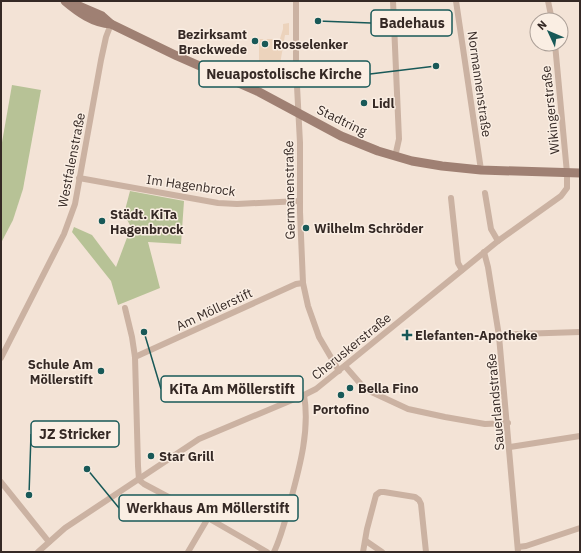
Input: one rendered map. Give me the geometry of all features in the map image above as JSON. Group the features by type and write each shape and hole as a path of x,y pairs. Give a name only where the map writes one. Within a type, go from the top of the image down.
{"street":[{"name":"Stadtring","path":"66,1 82,14 102,24 111,24 172,54 259,92 351,140 395,157 425,164 481,170 580,173"},
{"name":"Germanenstraße","path":"296,1 296,68 303,284 308,306 316,328 327,352 339,371"},
{"path":"393,1 399,139 395,157"},
{"name":"Normannenstraße","path":"456,1 481,170"},
{"path":"548,1 550,12"},
{"name":"Westfalenstraße","path":"1,358 67,227 75,204 103,53 111,24"},
{"name":"Wikingerstraße","path":"556,52 567,173"},
{"name":"Cheruskerstraße","path":"38,552 66,528 199,440 304,395 322,385 484,252 561,196 567,188 567,173"},
{"name":"Im Hagenbrock","path":"79,178 218,203 237,204 300,201"},
{"path":"485,193 491,229 498,241"},
{"path":"451,198 458,263 462,270"},
{"name":"Sauerlandstraße","path":"484,252 488,267 499,336 508,423 518,550"},
{"name":"Am Möllerstift","path":"135,357 296,284 303,284"},
{"path":"125,308 135,357 139,480 266,552"},
{"path":"499,336 580,332"},
{"path":"345,366 365,389 408,409 485,424 508,423"},
{"path":"274,552 280,538 302,458 306,408 304,395"},
{"path":"510,447 580,436"},
{"path":"1,482 49,542"},
{"path":"363,552 367,529 376,495 380,492 415,497 419,500 421,504 426,552"},
{"path":"188,552 208,518"},
{"path":"518,550 580,528"},
{"path":"366,541 382,552"}],"green space":[{"path":"12,85 41,90 23,189 13,220 1,243 1,148"},
{"path":"130,191 184,201 181,244 148,242 160,288 118,305 111,281 72,232 74,227 92,235 116,267 131,227 124,214"}],"shaded area":[{"path":"289,23 289,35 285,35 280,64 276,64 276,71 272,71 272,68 259,67 259,39 274,39 274,45 278,45 283,24"}],"place":[{"name":"Badehaus","path":"318,21"},
{"name":"Bezirksamt Brackwede","path":"255,41"},
{"name":"Rosselenker","path":"265,44"},
{"name":"Neuapostolische Kirche","path":"436,66"},
{"name":"Lidl","path":"364,103"},
{"name":"Städt. KiTa Hagenbrock","path":"102,221"},
{"name":"Wilhelm Schröder","path":"306,228"},
{"name":"KiTa Am Möllerstift","path":"144,332"},
{"name":"Elefanten-Apotheke","path":"407,335"},
{"name":"Schule Am Möllerstift","path":"101,371"},
{"name":"Bella Fino","path":"350,388"},
{"name":"Portofino","path":"341,395"},
{"name":"Star Grill","path":"151,456"},
{"name":"Werkhaus Am Möllerstift","path":"87,469"},
{"name":"JZ Stricker","path":"29,495"}]}
